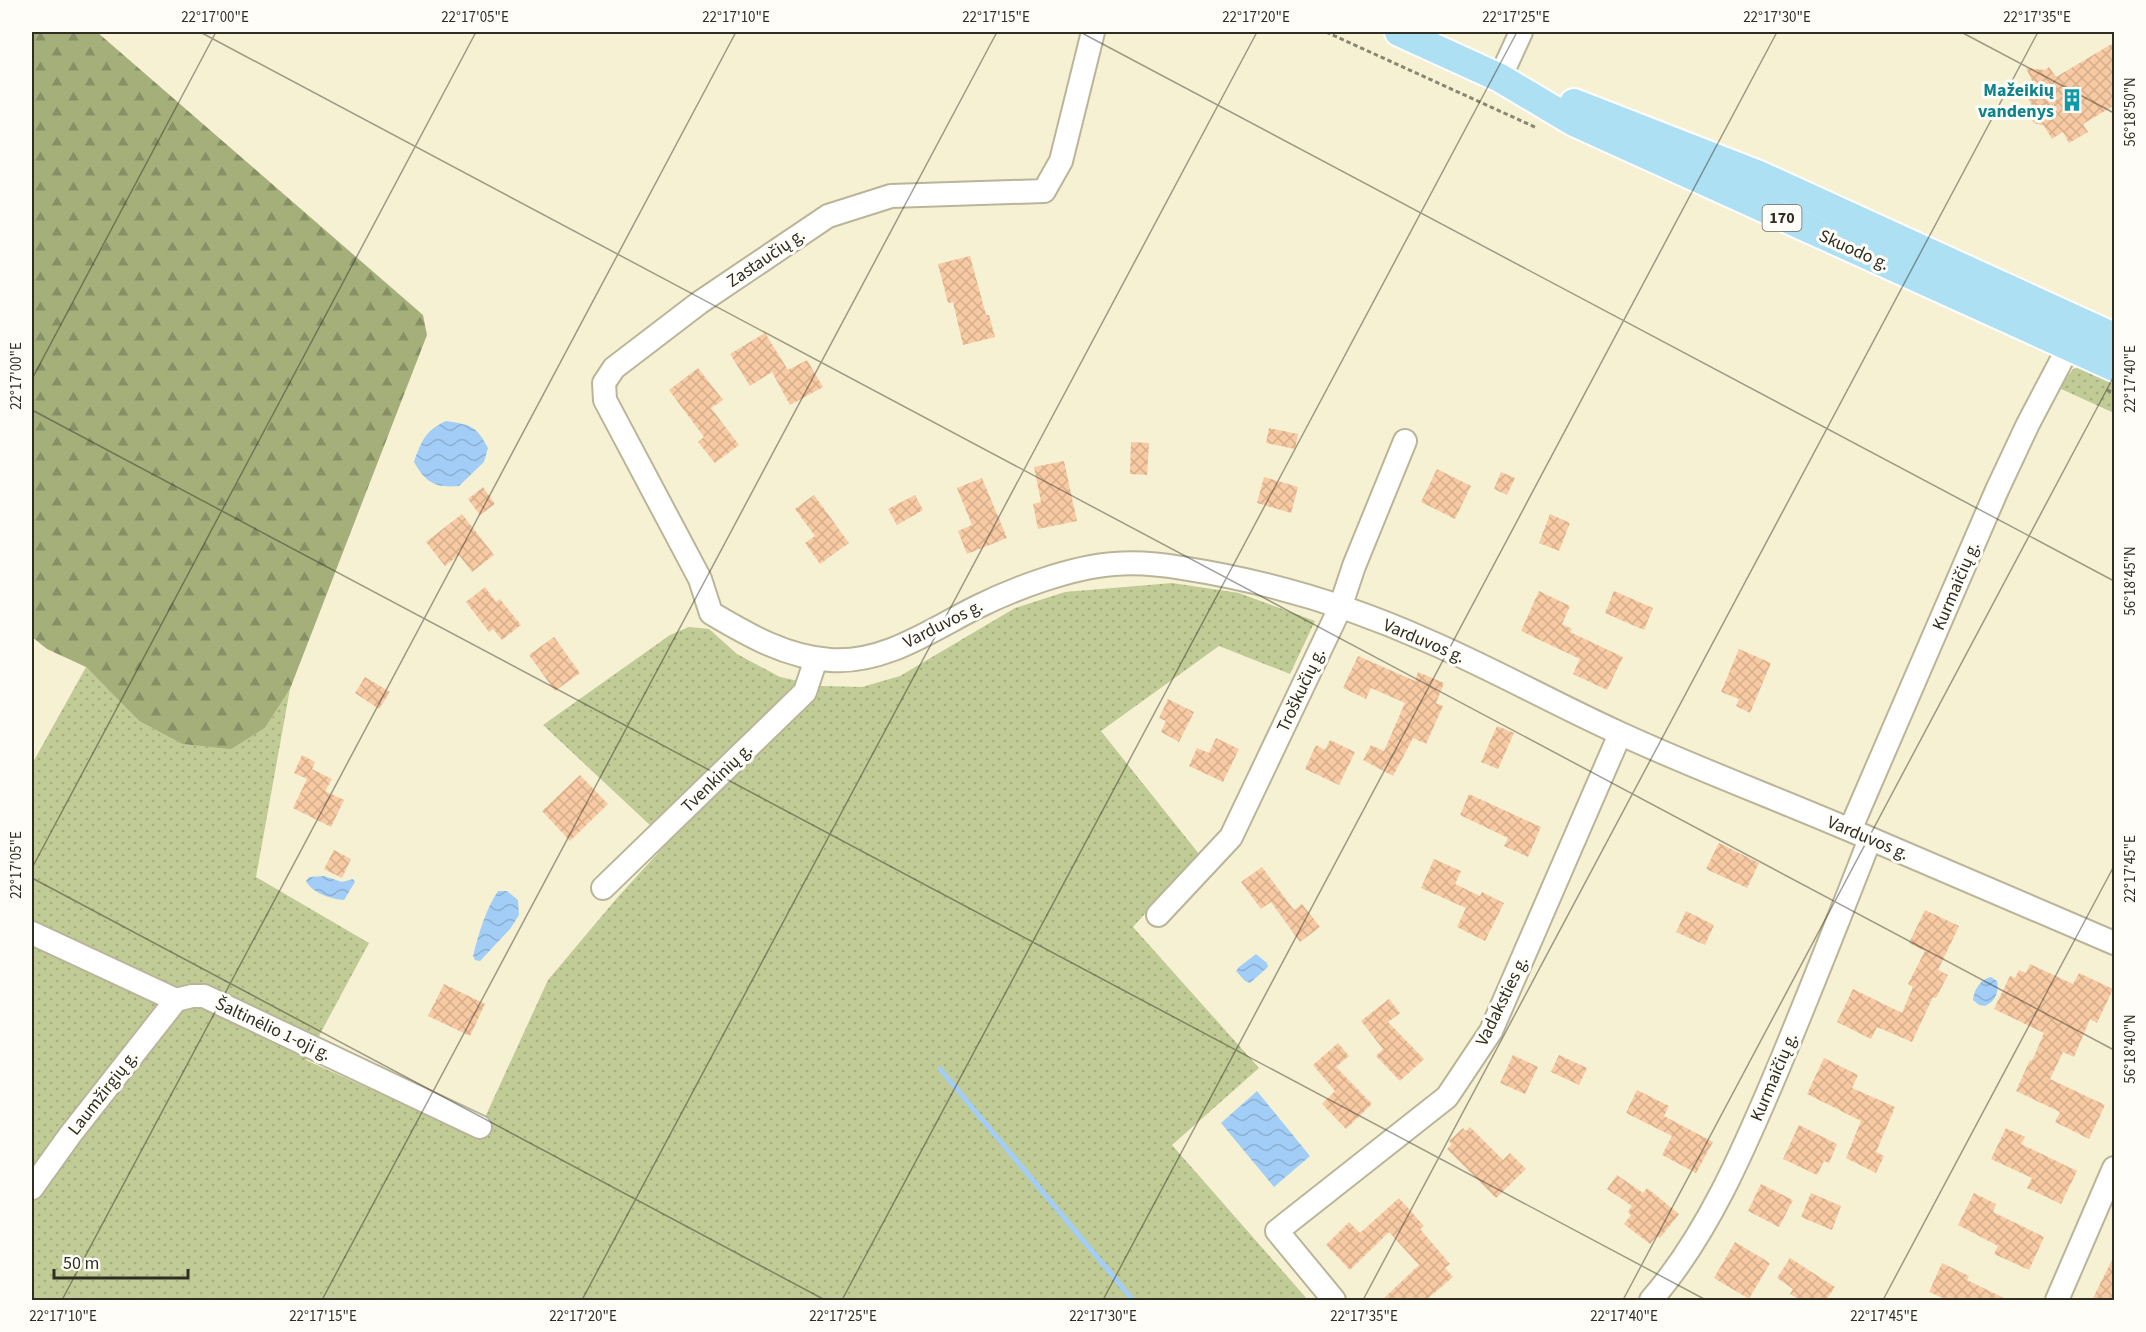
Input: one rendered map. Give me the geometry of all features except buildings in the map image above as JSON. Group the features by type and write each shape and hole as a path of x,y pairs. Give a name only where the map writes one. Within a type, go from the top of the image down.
{"main road":[{"name":"Skuodo g.","path":"1399,32 1500,78 1583,106 1759,175 2115,337"},
{"name":"Skuodo g.","path":"1500,78 1574,122 2115,367"}],"street":[{"name":"Zastaučių g.","path":"711,613 700,579 605,400 604,384 614,368 699,303 828,216 891,196 1044,191 1060,161 1093,32"},
{"path":"1500,78 1521,32"},
{"name":"Kurmaičių g.","path":"1651,1300 1666,1283 1709,1216 1751,1131 1814,982 1860,834 1998,490 2028,424 2069,346"},
{"name":"Troškučių g.","path":"1158,915 1231,837 1340,608 1354,566 1405,441"},
{"name":"Varduvos g.","path":"711,613 742,632 799,656 834,661 851,660 883,653 908,643 1005,593 1037,582 1110,564 1146,563 1237,579 1340,608 1426,640 1620,734 2115,943"},
{"name":"Tvenkinių g.","path":"603,888 805,692 816,659"},
{"name":"Vadaksties g.","path":"1334,1300 1277,1231 1448,1097 1491,1031 1620,734"},
{"path":"32,933 176,1000"},
{"name":"Šaltinėlio 1-oji g.","path":"176,1000 204,996 480,1127"},
{"name":"Laumžirgių g.","path":"32,1188 70,1135 176,1000"},
{"path":"2057,1300 2115,1168"}],"green space":[{"path":"32,32 97,32 423,315 427,335 290,689 265,728 231,749 182,744 139,721 86,667 47,649 32,637"},
{"path":"2083,366 2114,379 2114,413 2059,388 2073,369"},
{"path":"1172,583 1239,593 1315,621 1290,674 1219,646 1101,731 1199,854 1133,927 1259,1068 1172,1145 1308,1300 32,1300 32,764 86,667 139,721 182,744 231,748 265,728 290,689 256,877 369,943 306,1060 476,1137 548,980 668,842 543,725 670,635 689,627 709,629 737,654 780,677 822,686 862,687 900,676 1015,608 1065,592"}],"water":[{"path":"446,421 472,427 488,448 484,462 459,486 432,483 414,462 425,437"},
{"path":"324,876 342,882 353,879 355,882 344,900 328,897 317,892 306,881 309,877"},
{"path":"498,891 507,891 518,900 519,915 510,929 480,961 475,960 473,956 480,931 489,906"},
{"path":"1256,954 1267,963 1268,967 1250,983 1236,971"},
{"path":"1991,977 1997,981 1996,996 1989,1004 1979,1005 1973,1000 1975,992 1981,982"},
{"path":"1257,1091 1310,1156 1274,1187 1221,1123"}],"waterway":[{"path":"940,1069 1133,1300"}],"place":[{"name":"Mažeikių vandenys","path":"2072,100"}]}
